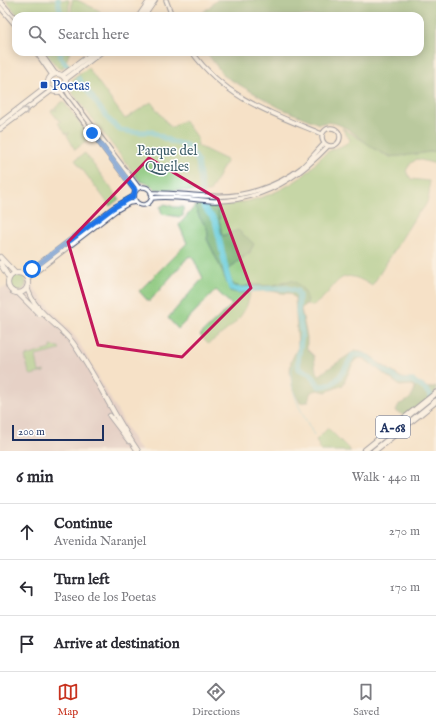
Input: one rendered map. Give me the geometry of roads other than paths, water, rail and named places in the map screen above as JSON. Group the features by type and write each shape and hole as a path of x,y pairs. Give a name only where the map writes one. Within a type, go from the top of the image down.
{"highway":[{"name":"A-68","path":"364,451 436,393"},
{"name":"A-68","path":"374,451 436,400"}],"main road":[{"path":"142,12 150,0"},
{"path":"147,12 155,0"},
{"path":"64,77 89,56"},
{"path":"64,77 95,56"},
{"path":"50,88 48,80 54,74 64,77"},
{"path":"50,88 60,92 66,88 64,77"},
{"path":"0,123 50,88"},
{"path":"0,130 50,88"},
{"path":"0,257 15,273 24,275 27,280 29,295 40,312 71,341 136,451"},
{"path":"0,263 9,278 8,284 10,289 18,293 71,345 129,441"},
{"path":"9,278 15,273"},
{"path":"18,293 27,287"},
{"path":"110,416 136,451"}],"street":[{"path":"167,0 172,12"},
{"path":"0,1 12,15"},
{"path":"0,7 12,21"},
{"path":"39,56 54,74"},
{"path":"43,56 54,74"},
{"path":"196,56 216,78 239,95 275,113 322,133 326,145"},
{"path":"66,88 69,95 137,189"},
{"path":"60,92 137,189"},
{"path":"27,280 115,211 129,203 136,202 146,204 152,198 162,196 231,196 270,186 300,168 326,145 336,144 340,136 339,132 332,128 322,133"},
{"path":"151,193 164,192 213,201 251,196 271,189 303,171 326,145"},
{"path":"137,189 145,187 151,193 152,198"},
{"path":"24,275 113,208 134,196 137,189"},
{"path":"134,196 136,202"}],"waterway":[{"path":"58,0 60,12"},
{"path":"60,56 67,65"},
{"path":"79,79 108,119 120,130 152,132 172,142 186,145 191,150 198,161 204,208 215,220 226,269"},
{"path":"226,271 231,288 237,290 287,288 297,291 299,296 298,312 302,333 298,360 299,369 311,374 319,386 331,384 344,371 353,355 362,355 368,357 400,381 413,381 425,389 436,402"},
{"path":"298,360 293,367 291,376 292,386 295,397 314,435"}],"place":[{"name":"Poetas","path":"44,85"}],"park label":[{"name":"Parque del Queiles","path":"167,158"}]}
